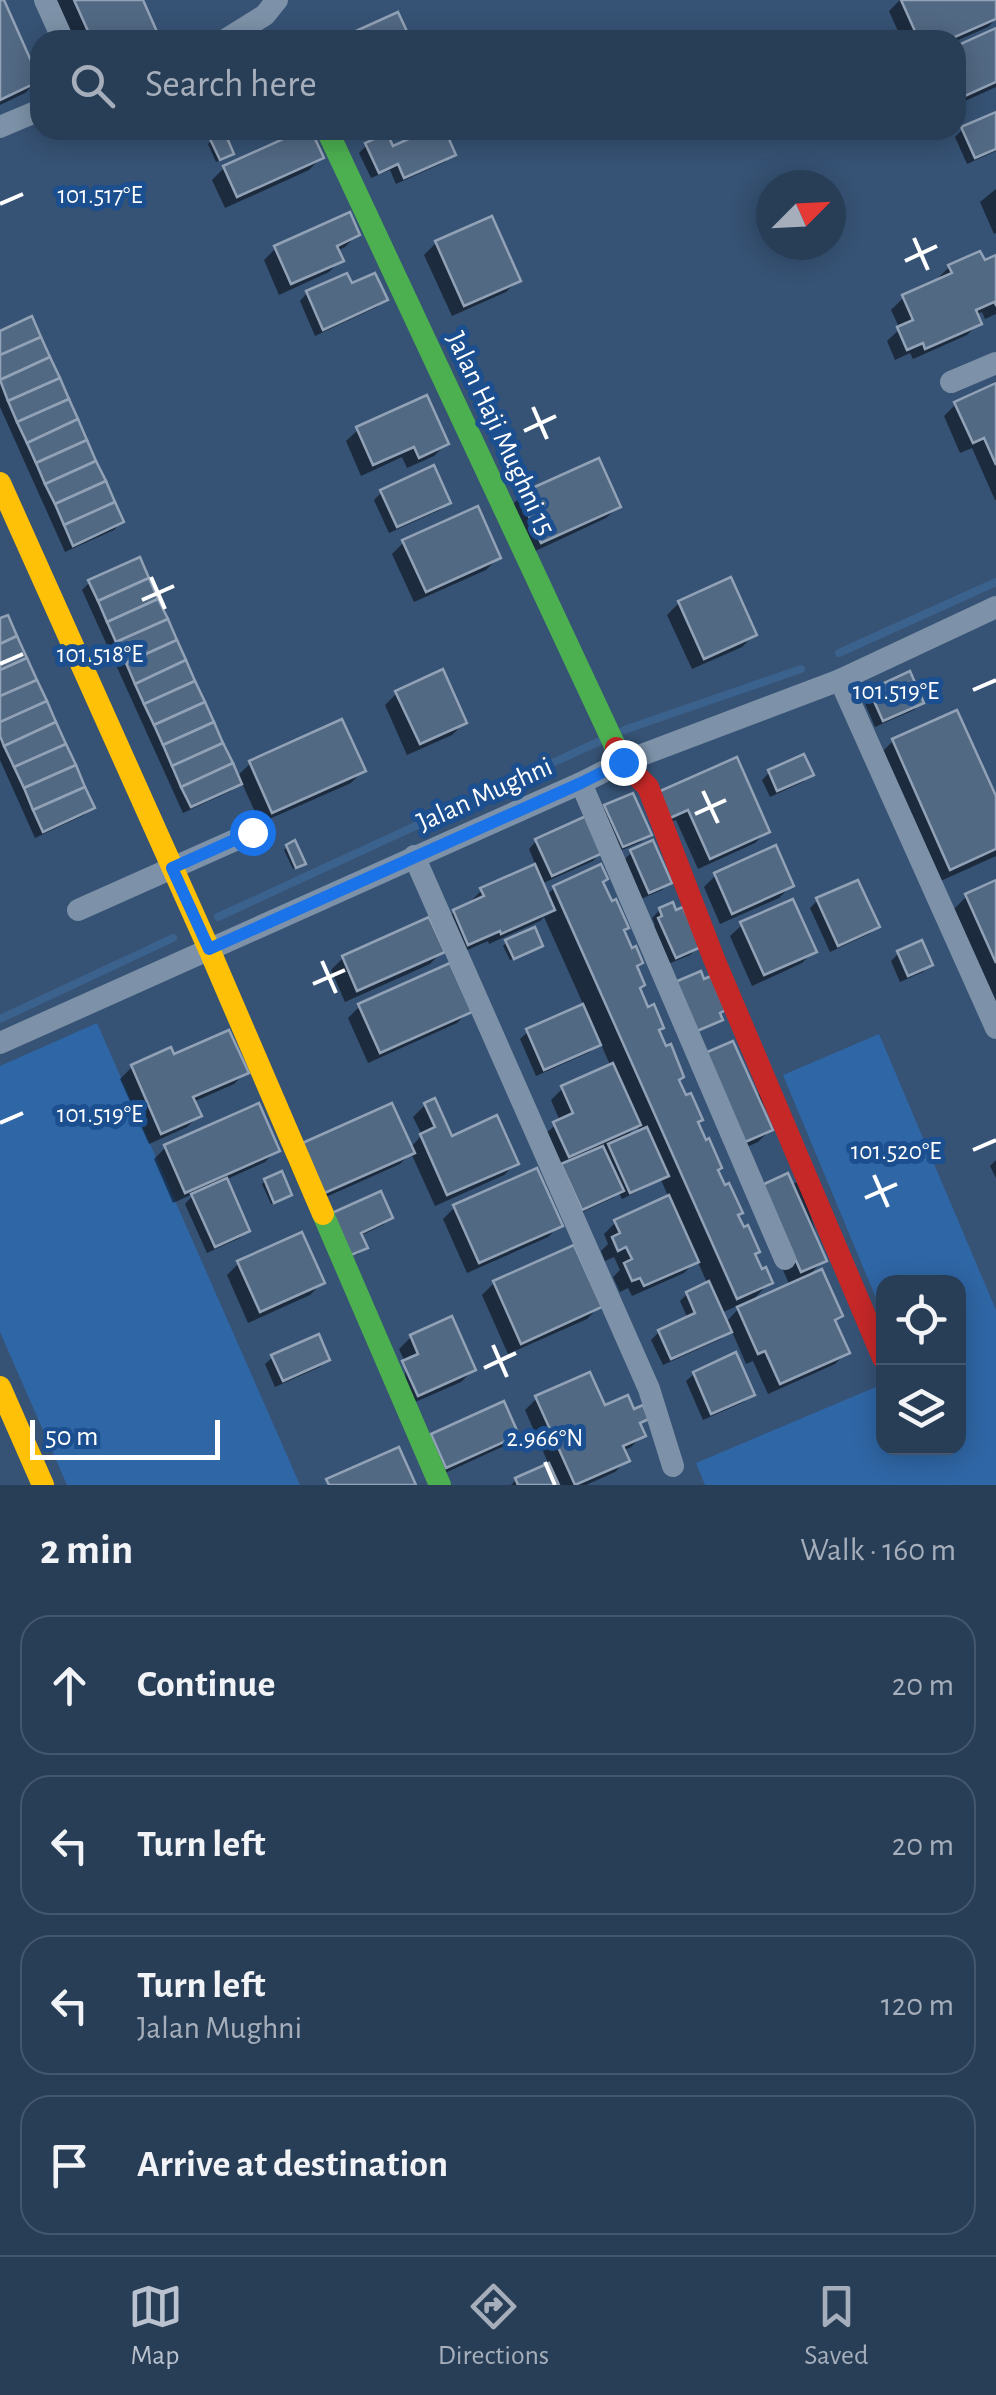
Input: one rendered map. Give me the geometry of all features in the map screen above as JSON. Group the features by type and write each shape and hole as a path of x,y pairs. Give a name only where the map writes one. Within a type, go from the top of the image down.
{"street":[{"path":"45,0 58,30"},
{"path":"241,30 266,15 276,0"},
{"path":"0,127 30,114"},
{"name":"Jalan Haji Mughni 15","path":"332,140 623,762 648,787 714,959 876,1344"},
{"path":"951,382 996,362"},
{"path":"0,483 209,949 440,1485"},
{"name":"Jalan Mughni","path":"0,1043 623,762 840,680 996,607"},
{"path":"840,680 996,1028"},
{"path":"581,783 785,1260"},
{"path":"78,910 252,832"},
{"path":"414,856 649,1389 673,1466"},
{"path":"0,1387 43,1485"}],"shaded area":[{"path":"97,1023 300,1485 67,1485 0,1332 0,1066"},
{"path":"879,1034 996,1310 996,1485 705,1485 696,1463 876,1387 876,1455 966,1455 966,1275 876,1275 876,1298 783,1075"}],"building":[{"path":"0,0 4,0 30,58 30,86 0,100"},
{"path":"74,0 143,0 156,30 88,30"},
{"path":"901,0 996,0 996,19 966,32 914,30"},
{"path":"398,12 406,30 358,30"},
{"path":"996,28 996,82 966,96 966,42"},
{"path":"996,112 996,149 975,158 966,138 966,125"},
{"path":"210,140 228,140 234,154 220,160"},
{"path":"281,140 316,140 324,158 237,197 223,166"},
{"path":"390,140 393,146 406,140 449,140 456,155 404,178 398,164 379,173 365,143"},
{"path":"350,212 360,235 337,246 344,261 291,284 274,246"},
{"path":"492,216 521,281 464,306 435,241"},
{"path":"980,251 985,260 996,255 996,305 994,302 976,310 982,324 925,349 923,343 907,350 897,327 913,320 902,295 952,273 948,265"},
{"path":"347,273 352,283 375,273 388,300 323,330 306,291"},
{"path":"32,316 41,337 0,355 0,331"},
{"path":"41,337 50,357 0,380 0,355"},
{"path":"50,357 60,378 8,401 0,380"},
{"path":"60,378 69,399 17,422 8,401"},
{"path":"996,383 996,465 984,438 973,443 954,402"},
{"path":"427,395 449,444 419,458 414,447 373,465 356,427"},
{"path":"69,399 78,419 27,443 17,422"},
{"path":"78,419 87,440 36,463 27,443"},
{"path":"87,440 96,461 45,484 36,463"},
{"path":"599,458 621,507 541,543 519,494"},
{"path":"96,461 106,481 55,504 45,484"},
{"path":"434,465 451,503 397,527 380,490"},
{"path":"106,481 115,502 64,525 55,504"},
{"path":"115,502 124,522 73,546 64,525"},
{"path":"478,506 501,558 426,592 402,540"},
{"path":"140,557 149,578 98,601 88,580"},
{"path":"731,577 757,635 704,659 678,601"},
{"path":"149,578 158,599 107,622 98,601"},
{"path":"158,599 168,619 116,642 107,622"},
{"path":"8,615 17,636 0,644 0,618"},
{"path":"168,619 177,640 126,663 116,642"},
{"path":"17,636 27,658 0,670 0,644"},
{"path":"177,640 186,660 135,684 126,663"},
{"path":"27,658 37,680 0,696 0,670"},
{"path":"186,660 195,681 144,704 135,684"},
{"path":"443,669 467,723 420,744 395,691"},
{"path":"910,671 924,703 883,721 869,690"},
{"path":"37,680 47,701 0,722 0,696"},
{"path":"195,681 205,702 154,725 144,704"},
{"path":"47,701 56,722 4,746 0,722"},
{"path":"205,702 214,722 163,745 154,725"},
{"path":"957,710 996,796 996,849 950,870 892,739"},
{"path":"342,719 366,771 272,813 249,761"},
{"path":"56,722 66,744 14,767 4,746"},
{"path":"214,722 223,743 172,766 163,745"},
{"path":"223,743 233,763 181,787 172,766"},
{"path":"66,744 76,765 24,788 14,767"},
{"path":"804,754 814,775 777,791 768,770"},
{"path":"737,757 770,832 710,859 688,810 670,818 658,792"},
{"path":"233,763 242,784 191,807 181,787"},
{"path":"76,765 85,787 33,810 24,788"},
{"path":"85,787 95,808 43,832 33,810"},
{"path":"633,793 652,835 623,847 604,805"},
{"path":"586,816 603,853 552,876 535,839"},
{"path":"295,840 306,864 296,868 286,845"},
{"path":"653,840 672,883 649,893 630,850"},
{"path":"776,845 794,886 732,914 714,873"},
{"path":"535,864 555,910 468,945 453,910 484,896 480,888"},
{"path":"601,864 608,879 603,882 612,901 616,899 629,928 624,930 643,963 637,966 645,985 640,988 648,1007 654,1004 664,1028 659,1030 666,1046 671,1044 684,1077 679,1080 686,1095 691,1093 703,1120 698,1122 722,1168 718,1170 725,1185 729,1183 743,1213 738,1215 744,1227 748,1225 760,1252 755,1254 773,1283 737,1299 553,886"},
{"path":"858,880 880,927 838,946 816,898"},
{"path":"996,880 996,963 965,894"},
{"path":"793,899 817,952 764,975 740,922"},
{"path":"673,902 676,910 683,907 701,947 676,958 658,918 662,916 659,908"},
{"path":"429,917 445,952 357,991 342,956"},
{"path":"535,927 543,946 514,959 505,940"},
{"path":"922,940 933,965 908,976 897,951"},
{"path":"450,963 472,1012 380,1053 358,1004"},
{"path":"701,971 704,979 711,976 726,1010 720,1013 723,1020 697,1031 675,982"},
{"path":"583,1004 601,1045 544,1070 526,1029"},
{"path":"229,1030 249,1073 193,1097 202,1116 161,1134 131,1065 171,1047 174,1054"},
{"path":"733,1041 773,1130 745,1142 705,1053"},
{"path":"613,1063 641,1125 569,1157 553,1122 573,1113 561,1086"},
{"path":"435,1098 452,1136 497,1115 519,1164 447,1195 420,1134 435,1127 424,1103"},
{"path":"259,1103 280,1151 185,1193 164,1145"},
{"path":"392,1103 415,1153 320,1195 298,1145"},
{"path":"647,1127 669,1176 630,1193 608,1144"},
{"path":"603,1146 624,1191 582,1210 561,1164"},
{"path":"537,1168 563,1226 479,1263 453,1205"},
{"path":"282,1171 292,1195 274,1203 264,1179"},
{"path":"788,1173 827,1261 801,1272 762,1185"},
{"path":"227,1178 250,1231 215,1247 191,1194"},
{"path":"381,1191 393,1218 361,1233 368,1248 351,1255 332,1213"},
{"path":"669,1195 699,1262 644,1286 640,1278 632,1281 624,1263 632,1259 626,1247 618,1251 612,1237 620,1233 614,1220"},
{"path":"302,1232 325,1283 260,1312 237,1261"},
{"path":"574,1245 602,1307 521,1344 493,1281"},
{"path":"822,1269 843,1316 835,1320 850,1353 780,1384 765,1351 758,1354 737,1307"},
{"path":"709,1281 732,1332 671,1359 658,1330 695,1313 686,1292"},
{"path":"452,1316 476,1370 418,1396 402,1361 418,1354 410,1335"},
{"path":"319,1334 330,1360 283,1381 271,1355"},
{"path":"736,1352 755,1395 711,1414 693,1372"},
{"path":"590,1372 605,1405 628,1395 634,1409 643,1405 649,1419 640,1423 646,1436 623,1446 630,1461 575,1485 535,1396"},
{"path":"504,1401 519,1435 446,1468 431,1434"},
{"path":"399,1447 416,1485 329,1485 326,1479"},
{"path":"549,1463 559,1485 518,1485 515,1478"}],"waterway":[{"path":"839,653 996,582"},
{"path":"624,730 801,669"},
{"path":"218,917 598,742"},
{"path":"0,1019 173,938"}],"traffic: fast":[{"path":"332,140 616,748"},
{"path":"323,1214 440,1485"}],"traffic: slow":[{"path":"0,483 323,1214"},
{"path":"0,1387 43,1485"}],"traffic: jam":[{"path":"616,748 623,762 648,787 714,959 876,1341"}],"route":[{"path":"252,832 172,868 209,949 623,762"}]}
